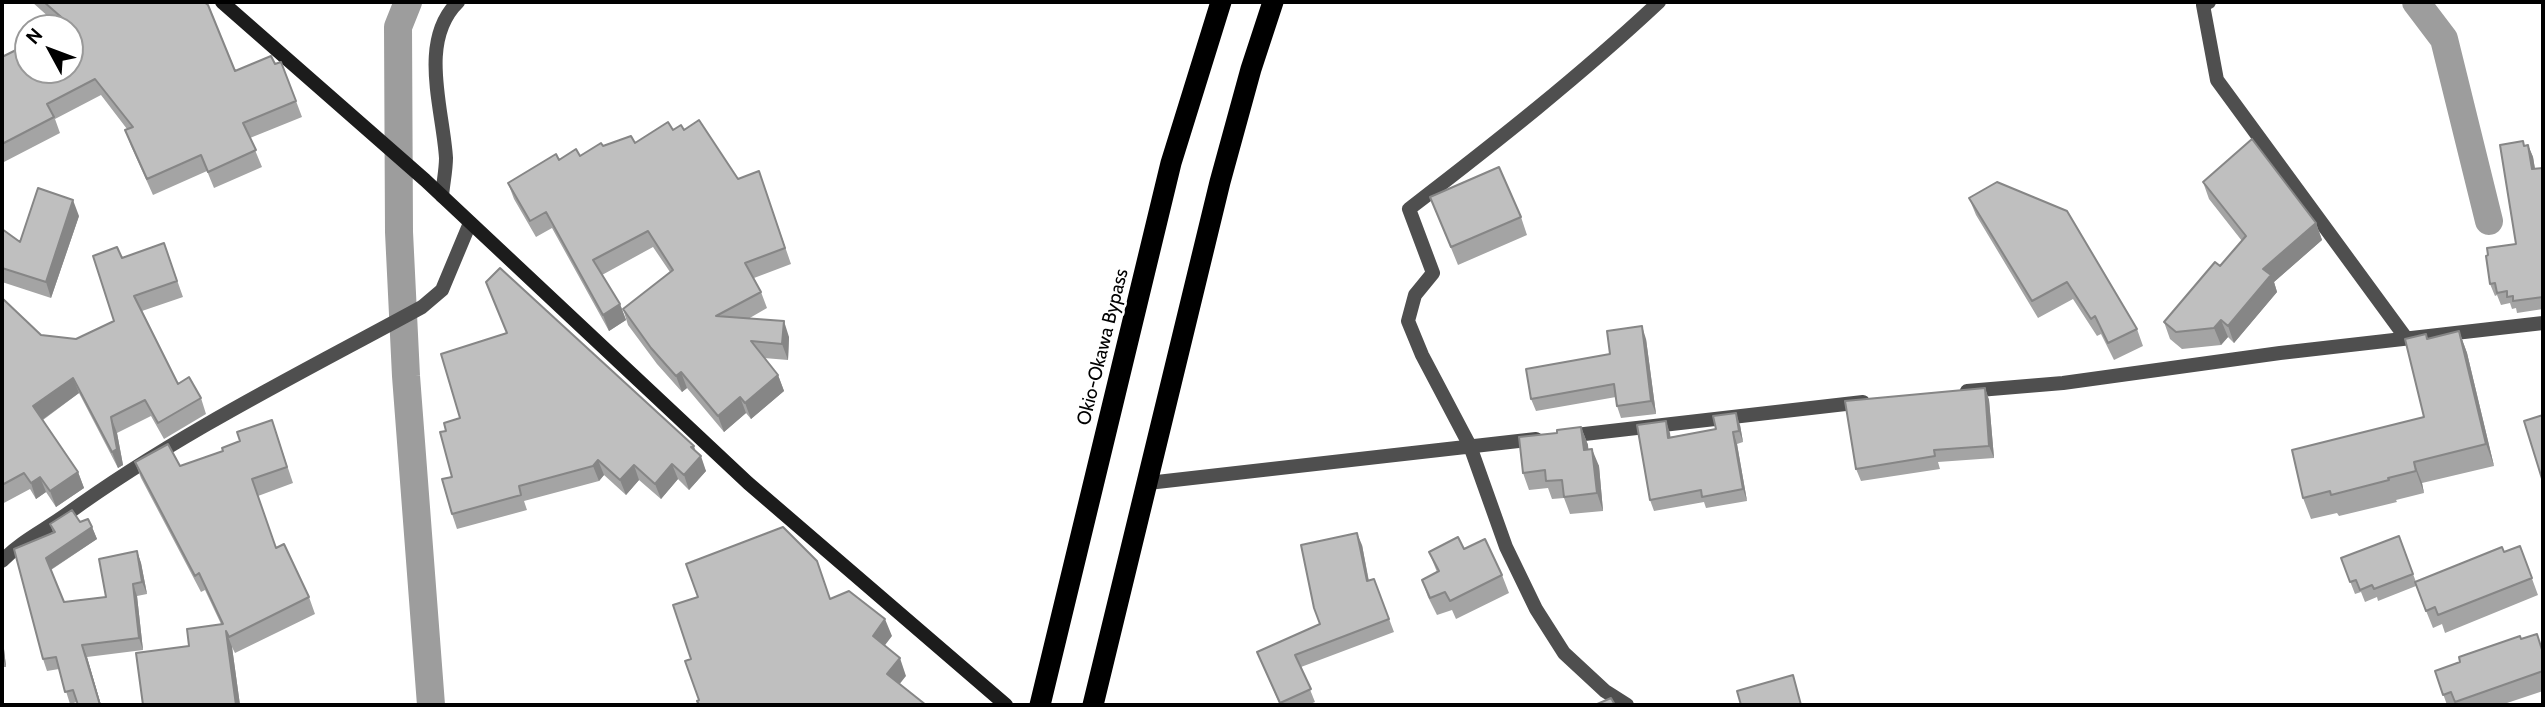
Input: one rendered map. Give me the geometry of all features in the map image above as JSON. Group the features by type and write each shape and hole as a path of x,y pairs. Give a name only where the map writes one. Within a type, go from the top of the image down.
{"highway":[{"name":"Okio-Okawa Bypass","path":"1040,705 1171,163 1221,2"},
{"path":"1093,705 1220,182 1251,69 1273,2"}],"street":[{"path":"222,2 425,180 748,484 1006,705"},
{"path":"442,196 446,161 436,77 438,33 458,2"},
{"path":"1627,705 1605,691 1564,653 1536,610 1506,547 1470,446 1422,355 1408,321 1415,295 1433,273 1409,209 1499,140 1607,51 1658,2"},
{"path":"2209,2 2203,5 2217,80 2406,338"},
{"path":"2,561 15,548 117,480 205,426 422,306 442,290 470,223"},
{"path":"1958,392 2063,383 2406,338 2543,323"},
{"path":"1148,483 1880,400"}],"building":[{"path":"44,2 204,2 208,5 235,71 271,56 275,64 281,62 296,101 243,123 256,150 208,172 201,155 147,179 125,130 133,127 95,79 47,104 54,117 2,144 2,54 4,56 14,51 14,84 84,84 84,14 58,14"},
{"path":"699,120 738,179 759,171 785,248 745,263 761,292 716,316 784,321 782,344 751,341 778,375 745,403 740,397 718,416 681,372 676,376 651,348 623,309 673,270 648,231 593,260 620,304 603,315 546,212 530,221 508,183 556,154 559,160 576,149 580,156 601,143 603,146 631,136 635,143 668,122 673,130 681,125 684,130"},
{"path":"2252,139 2316,223 2263,269 2271,275 2228,326 2221,320 2214,328 2176,332 2164,322 2215,262 2220,266 2246,236 2203,182"},
{"path":"2523,141 2524,146 2528,145 2532,169 2543,168 2543,297 2513,301 2513,296 2507,297 2507,291 2497,293 2495,283 2490,284 2486,256 2487,248 2516,244 2500,145"},
{"path":"1499,167 1521,217 1451,247 1430,197"},
{"path":"1997,182 2067,211 2137,329 2108,343 2095,316 2091,319 2067,282 2032,301 1969,198"},
{"path":"38,188 73,200 46,282 2,268 2,229 20,242"},
{"path":"164,243 177,281 134,296 178,384 189,377 201,398 158,423 145,400 111,417 117,449 112,452 73,378 33,406 78,472 50,491 40,477 31,483 24,473 2,485 2,298 41,335 76,339 114,321 93,256 117,247 122,258"},
{"path":"500,268 694,446 691,447 701,456 684,475 672,464 655,484 634,465 620,480 598,460 593,466 519,486 521,495 452,514 442,479 452,477 440,432 446,431 444,423 460,418 441,354 507,333 486,282"},
{"path":"1642,326 1651,401 1617,406 1614,384 1531,399 1526,369 1610,354 1607,331"},
{"path":"2459,331 2486,444 2414,462 2416,471 2388,478 2389,480 2331,495 2330,491 2303,498 2292,450 2424,417 2405,339 2426,334 2427,339"},
{"path":"1985,388 1989,446 1934,450 1935,456 1856,469 1845,401"},
{"path":"1736,413 1739,431 1733,432 1743,489 1702,497 1701,490 1650,500 1637,425 1666,421 1668,438 1716,429 1713,416"},
{"path":"2543,415 2543,482 2524,421"},
{"path":"272,420 287,467 252,479 276,548 284,544 309,597 229,637 226,631 236,705 143,705 136,653 189,646 187,629 223,624 199,573 195,576 135,462 168,444 180,466 223,451 222,448 240,441 237,432"},
{"path":"1581,427 1584,450 1592,449 1597,493 1564,497 1562,480 1546,481 1545,470 1523,473 1519,437 1557,433 1557,430"},
{"path":"72,510 80,522 88,519 92,527 46,558 64,602 106,597 99,559 137,551 142,582 133,584 139,638 82,645 100,705 78,705 73,690 65,692 56,657 43,659 14,549 55,532 50,524"},
{"path":"783,527 817,561 830,599 849,591 885,619 873,636 900,658 887,674 926,705 699,705 685,661 691,659 673,605 698,597 686,564"},
{"path":"1357,533 1367,581 1374,579 1389,619 1295,655 1311,689 1280,703 1257,652 1320,624 1301,545"},
{"path":"2399,536 2413,574 2374,589 2372,585 2360,590 2356,580 2350,582 2341,558"},
{"path":"1458,537 1464,549 1485,539 1502,575 1450,601 1445,592 1430,598 1422,580 1439,571 1429,552"},
{"path":"2520,546 2532,578 2438,615 2435,607 2426,611 2415,582 2502,547 2504,552"},
{"path":"2537,634 2543,653 2543,671 2455,702 2451,692 2443,695 2435,671 2460,662 2459,657 2520,636 2521,639"},
{"path":"1793,675 1801,705 1741,705 1737,691"},
{"path":"1611,698 1615,705 1595,705"}],"waterway":[{"path":"408,2 398,27 399,232 406,376 431,705"},
{"path":"2416,2 2444,39 2489,221"}]}
